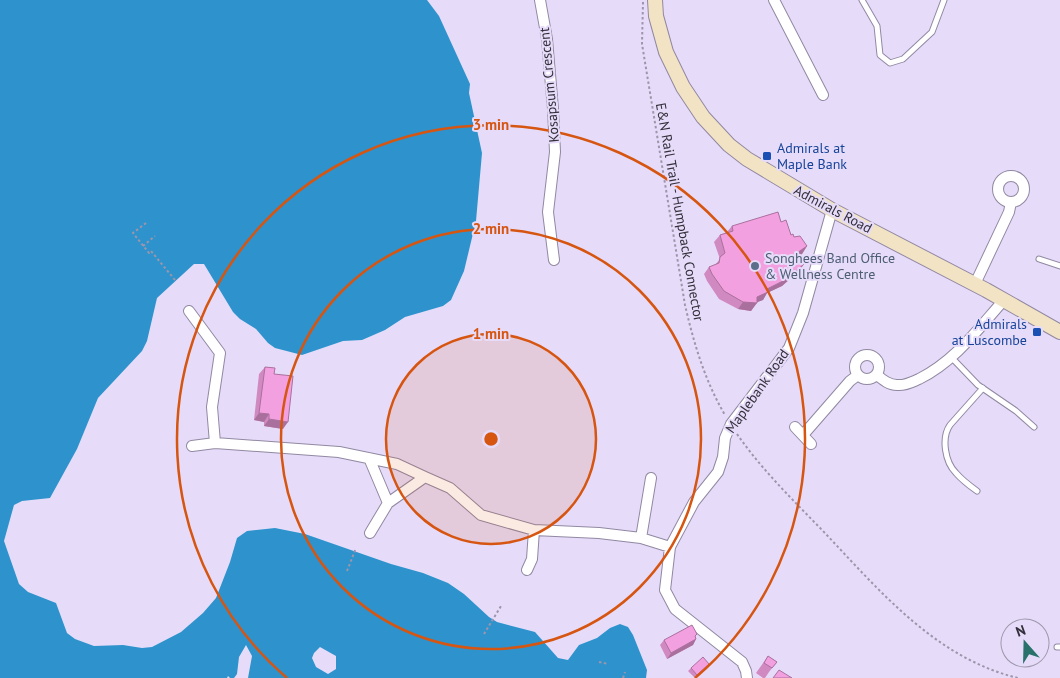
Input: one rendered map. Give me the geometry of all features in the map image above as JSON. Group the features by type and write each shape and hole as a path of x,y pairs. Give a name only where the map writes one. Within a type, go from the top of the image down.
{"main road":[{"name":"Admirals Road","path":"654,0 656,16 666,52 683,87 703,117 729,145 747,159 832,210 1004,300 1060,332"}],"street":[{"name":"Kosapsum Crescent","path":"540,0 547,39 554,109 555,152 548,212 554,260"},
{"path":"774,0 823,95"},
{"path":"974,284 1009,212 1011,202"},
{"name":"Maplebank Road","path":"747,678 742,662 675,609 665,590 670,546 694,502 718,472 723,457 725,438 731,424 789,348 803,313 832,210"},
{"path":"877,375 892,384 906,385 936,370 952,358 1004,300"},
{"path":"189,311 220,353 212,407 216,443"},
{"path":"866,355 874,356 880,367 877,375 869,380 858,375 855,370 856,362 859,358 866,355"},
{"path":"803,435 850,381 858,375"},
{"path":"795,427 811,444"},
{"path":"192,446 216,443 339,452 369,458 397,464 450,488 480,515 534,530 585,531 641,538 670,546"},
{"path":"369,458 388,503"},
{"path":"370,533 388,503 425,477"},
{"path":"641,538 651,478"},
{"path":"527,570 532,558 534,530"}],"lane":[{"path":"862,0 877,26 880,55 890,63 903,59 932,32 944,0"},
{"path":"1039,259 1060,266"},
{"path":"952,358 982,388 1016,411 1034,427"},
{"path":"977,492 955,473 948,459 945,437 946,430 982,388"}],"path":[{"name":"E&N Rail Trail - Humpback Connector","path":"643,0 642,44 685,305 691,334 702,366 728,420"},
{"path":"146,223 133,233 175,280"},
{"path":"143,246 155,236"},
{"path":"733,428 751,454 777,483 915,624 954,652 991,670 1018,678"},
{"path":"347,571 356,548"},
{"path":"484,634 501,606"},
{"path":"599,662 608,664"},
{"path":"623,678 624,672"}],"water":[{"path":"0,0 427,0 439,16 470,84 469,93 482,153 476,221 464,271 451,300 443,306 405,317 385,330 362,340 343,341 302,355 275,348 268,343 256,329 233,312 204,264 194,264 157,298 147,341 142,351 98,398 77,449 50,498 22,501 14,505 4,541 19,584 28,592 56,603 67,633 75,639 94,646 152,647 181,632 203,613 216,598 237,538 247,531 275,528 305,534 448,583 497,622 535,632 558,658 568,660 579,645 597,638 610,628 620,624 628,627 647,670 646,678 248,678 252,656 246,645 239,657 237,674 234,678 228,676 227,678 0,678","holes":["320,647 336,656 336,669 328,674 316,667 312,658"]}],"building":[{"name":"Songhees Band Office & Wellness Centre","path":"778,212 781,222 786,220 791,235 793,234 794,237 800,236 807,246 797,253 804,264 787,279 767,289 768,292 757,297 757,303 743,302 724,291 709,267 719,263 720,257 725,253 720,235 733,231 732,226"},
{"path":"265,367 275,368 274,374 293,376 288,422 269,419 269,414 259,413"},
{"path":"692,625 697,634 695,636 696,639 671,653 664,640"},
{"path":"768,656 777,662 772,668 764,663"},
{"path":"703,657 709,664 697,675 691,668"},
{"path":"779,670 792,678 773,678"}],"place":[{"name":"Admirals at Maple Bank","path":"767,156"},
{"name":"Songhees Band Office & Wellness Centre","path":"755,266"},
{"name":"Admirals at Luscombe","path":"1037,332"}]}
